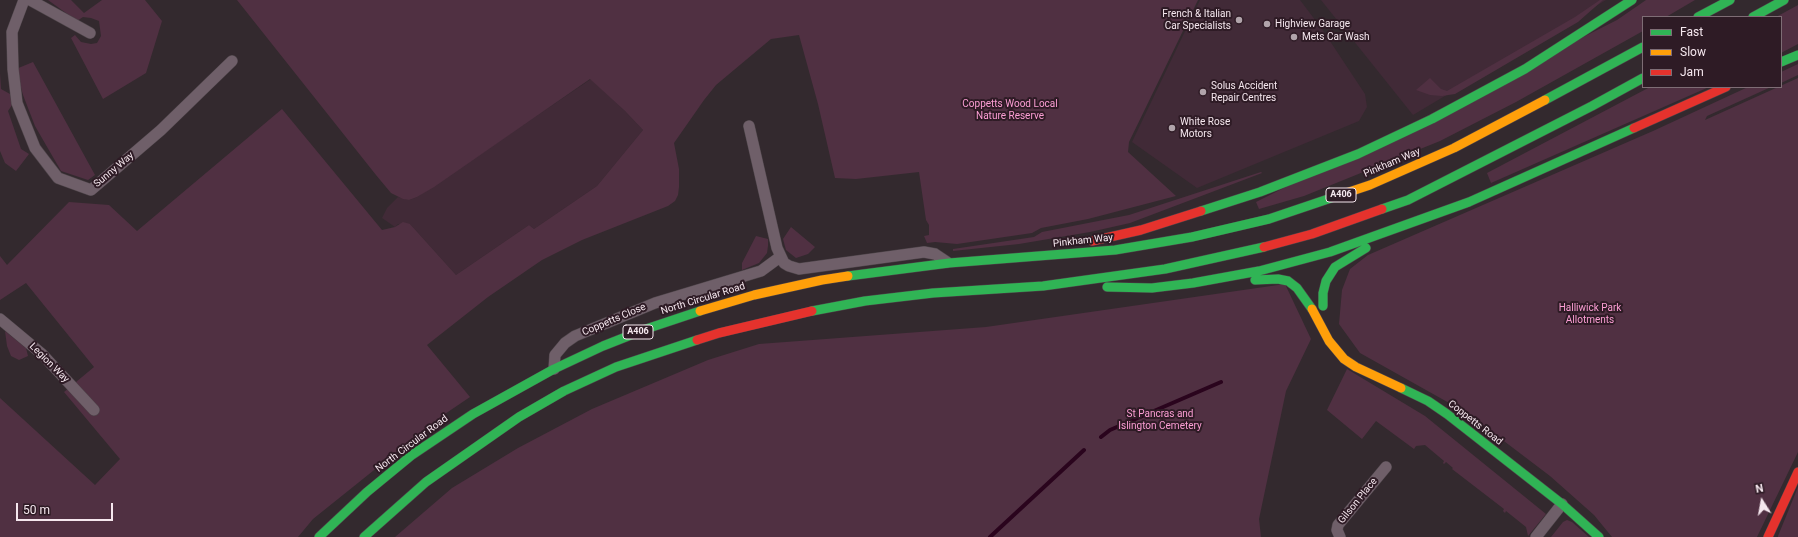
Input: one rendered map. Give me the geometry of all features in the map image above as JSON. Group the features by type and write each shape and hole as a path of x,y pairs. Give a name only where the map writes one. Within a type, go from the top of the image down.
{"main road":[{"name":"A406","path":"1012,259 1141,230 1260,192 1358,154 1438,116 1525,69 1632,0"},
{"path":"1700,16 1730,0"},
{"path":"1755,16 1784,0"},
{"name":"Pinkham Way","path":"1012,259 1115,250 1192,237 1269,219 1321,202 1370,185 1454,148 1642,48"},
{"path":"1782,62 1798,55"},
{"path":"364,537 426,482 464,454 519,417 564,391 616,367 719,333 802,312 865,300 933,293 1043,286 1123,275 1207,261 1312,234 1408,200 1592,106 1642,79"},
{"path":"1043,286 1152,288 1230,277 1289,264 1393,231 1469,202 1724,88"},
{"name":"Coppetts Road","path":"1329,341 1322,306 1326,281 1335,267 1393,231"},
{"name":"North Circular Road","path":"319,537 367,492 412,455 473,414 554,369 603,346 699,310 754,295 822,280 890,270 1012,259"},
{"name":"Coppetts Road","path":"1193,283 1283,280 1293,284 1312,309 1329,341 1344,359 1356,367 1428,401 1447,414 1562,504 1599,537"},
{"path":"1768,537 1798,472"}],"street":[{"name":"Sunny Way","path":"24,0 12,32 13,69 17,103 35,148 58,178 91,190 161,130 232,62"},
{"path":"30,0 90,33"},
{"path":"749,126 780,257 784,263 799,269 924,252 935,254 949,264"},
{"name":"Coppetts Close","path":"554,369 555,355 565,343 575,336 655,303 760,271 780,257"},
{"name":"Legion Way","path":"0,319 42,354 94,410"},
{"name":"Gilson Place","path":"1340,537 1337,530 1338,525 1386,467"},
{"path":"1536,537 1562,504"}],"shaded area":[{"path":"1200,0 1300,0 1322,29 1365,94 1367,107 1359,121 1197,188 1132,142"},
{"path":"1321,0 1606,0 1413,115"},
{"path":"591,79 643,130 597,186 534,229 529,225 456,275 410,224 398,224 395,227 382,218 387,208 398,197 409,200 417,197"}],"green space":[{"path":"48,0 71,0 84,13 102,0 145,0 162,21 146,73 103,99 71,38 75,35 81,42 91,44 97,43 101,36 99,21 83,17 77,21"},
{"name":"Coppetts Wood Local Nature Reserve","path":"237,0 1198,0 1129,142 1128,152 1176,196 1088,219 1041,228 1032,233 957,244 935,242 927,243 924,236 929,235 929,225 926,220 919,172 856,179 835,178 818,104 799,35 771,39 716,85 674,143 679,169 678,195 675,201 668,206 582,240 542,260 488,297 427,345 470,397 439,418 313,519 298,537 0,537 0,398 95,485 120,459 64,392 94,367 26,283 0,300 0,256 7,265 69,202 109,205 137,231 282,109 382,230 395,227 403,222 410,224 456,275 529,225 534,229 597,186 643,130 625,111 590,79 434,187 417,197 409,200 403,199 391,193"},
{"path":"1600,0 1603,0 1578,22 1455,94 1442,96 1430,95 1416,90 1430,78 1441,89 1447,91 1575,17"},
{"path":"1646,0 1695,0 1668,16 1642,16 1642,32 1516,102 1440,141 1304,196 1259,209 1256,202 1617,20"},
{"path":"1798,5 1798,44 1782,52 1782,16 1778,16"},
{"path":"33,62 95,175 88,180 61,171 35,126 23,95 16,69"},
{"path":"1798,64 1798,75 1782,83 1782,72"},
{"path":"0,73 1,89 10,94 12,105 8,111 21,149 29,154 16,171 5,163 0,151"},
{"name":"Halliwick Park Allotments","path":"1798,78 1798,452 1757,537 1612,537 1594,515 1550,476 1467,413 1360,353 1339,324 1342,290 1350,269 1368,255 1653,131 1746,88 1769,88 1707,116 1705,120 1776,88 1782,88 1782,85"},
{"path":"1648,88 1707,88 1491,183 1487,173"},
{"path":"1261,172 1262,173 1130,223 1090,232 1019,244 953,251 953,249 1034,237 1042,232 1129,215"},
{"path":"791,227 815,247 808,254 796,258 786,250 783,239"},
{"path":"756,236 768,239 767,253 759,263 742,270 742,263"},
{"name":"St Pancras and Islington Cemetery","path":"1285,284 1311,339 1286,391 1259,519 1261,537 395,537 452,488 518,448 592,409 708,360 759,344 986,327"},
{"path":"5,331 26,348 28,356 19,360 11,356 7,346"},
{"path":"1347,369 1425,416 1546,514 1528,536 1526,527 1506,511 1505,513 1503,511 1504,509 1452,469 1453,468 1446,462 1444,464 1444,461 1425,445 1416,446 1414,449 1376,421 1362,439 1327,410"},
{"path":"1798,487 1798,537 1778,537 1778,536"},
{"path":"1567,520 1572,522 1589,537 1551,537 1563,522"}],"waterway":[{"path":"1101,437 1110,430 1221,382"},
{"path":"990,537 1084,450"}],"traffic: fast":[{"path":"1201,211 1260,192 1358,154 1432,119 1525,69 1632,0"},
{"path":"1700,16 1730,0"},
{"path":"1755,16 1784,0"},
{"path":"1545,100 1642,48"},
{"path":"1782,62 1798,55"},
{"path":"1382,209 1408,200 1592,106 1642,79"},
{"path":"1107,287 1152,288 1193,283 1259,271 1330,252 1469,202 1634,128"},
{"path":"848,276 949,263 1115,250 1192,237 1269,219 1340,195"},
{"path":"812,311 865,301 933,293 1043,286 1165,269 1264,247"},
{"path":"1323,306 1323,293 1326,281 1335,267 1366,248"},
{"path":"1255,280 1278,279 1288,281 1297,288 1312,309"},
{"path":"319,537 367,492 412,455 473,414 554,369 603,346 646,329 700,311"},
{"path":"364,537 426,482 519,417 564,391 616,367 697,340"},
{"path":"1401,388 1428,401 1447,414 1562,504 1599,537"}],"traffic: slow":[{"path":"1340,195 1370,185 1454,148 1545,100"},
{"path":"700,311 754,295 822,280 848,276"},
{"path":"1312,309 1329,341 1344,359 1356,367 1401,388"}],"traffic: jam":[{"path":"1634,128 1724,88"},
{"path":"1264,247 1312,234 1382,209"},
{"path":"1092,241 1141,230 1201,211"},
{"path":"697,340 719,333 812,311"},
{"path":"1768,537 1798,472"}],"place":[{"name":"French & Italian Car Specialists","path":"1239,20"},
{"name":"Highview Garage","path":"1267,24"},
{"name":"Mets Car Wash","path":"1294,37"},
{"name":"Solus Accident Repair Centres","path":"1203,92"},
{"name":"White Rose Motors","path":"1172,128"}]}
